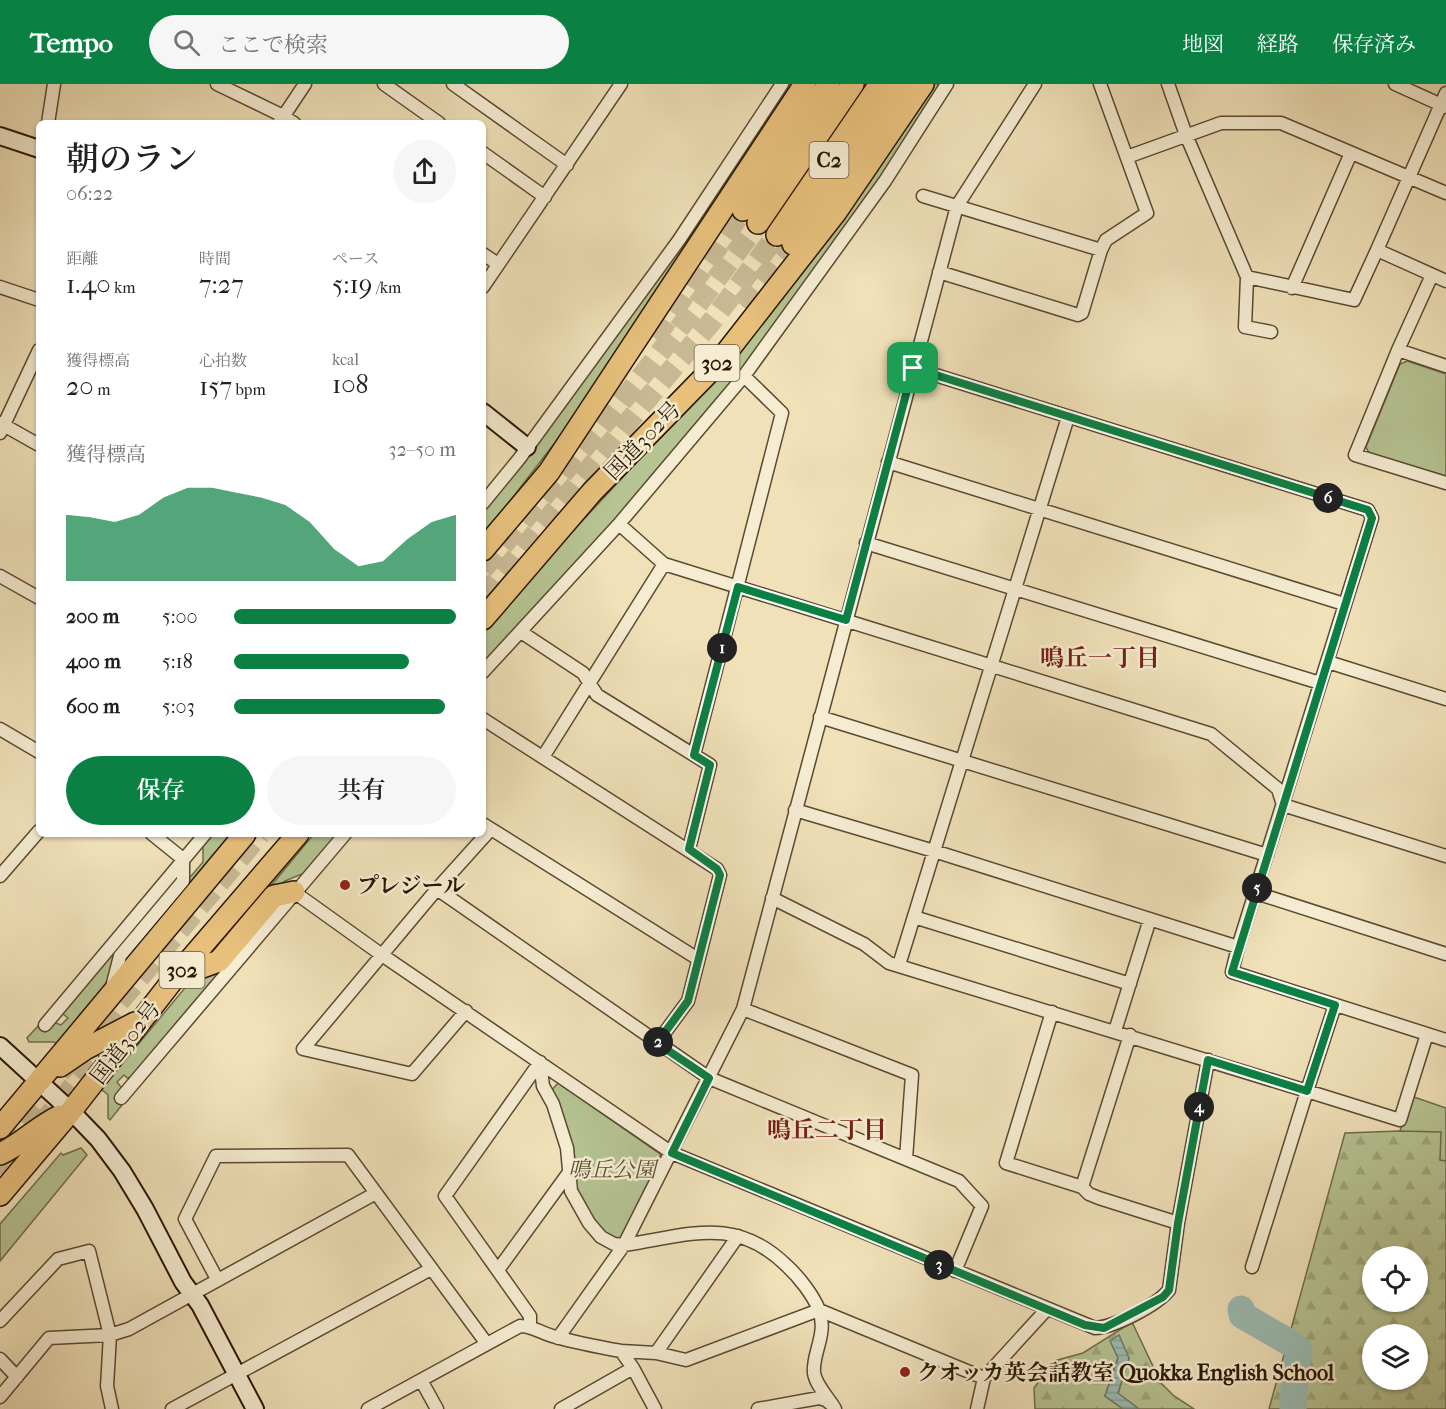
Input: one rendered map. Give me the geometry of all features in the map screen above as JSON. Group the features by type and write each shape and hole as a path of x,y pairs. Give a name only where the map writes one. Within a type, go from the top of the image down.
{"highway":[{"path":"486,546 549,472 805,84"},
{"name":"C2","path":"829,84 751,216 853,84"},
{"name":"C2","path":"879,84 785,240 872,134 902,84"},
{"name":"国道302号","path":"486,615 591,492 719,362 836,212 923,84"},
{"name":"国道302号","path":"0,1128 242,837"},
{"name":"国道302号","path":"0,1195 72,1111 176,976 295,837"},
{"path":"176,976 219,962 274,896 294,892"},
{"path":"39,1081 85,1049 128,1027 147,1014"},
{"path":"0,1154 24,1141 38,1129 72,1111"}],"street":[{"path":"48,120 54,84"},
{"path":"217,84 283,120"},
{"path":"286,120 305,84"},
{"path":"384,84 436,120"},
{"path":"453,84 567,165"},
{"path":"486,282 621,84"},
{"path":"486,499 679,240 782,84"},
{"path":"486,669 619,524 744,376 885,181 947,84"},
{"path":"558,1338 624,1245 743,1009 957,206 1035,84"},
{"path":"939,272 1078,315 1082,313 1106,240 1147,213 1100,84"},
{"path":"1168,84 1186,135 1247,278 1245,327 1271,332"},
{"path":"1395,84 1443,106"},
{"path":"1247,278 1354,300 1408,176 1443,106 1446,93"},
{"path":"1127,156 1221,123 1281,123 1446,193"},
{"path":"0,136 36,148"},
{"path":"1292,288 1350,153"},
{"path":"486,155 545,197"},
{"path":"922,196 1101,250"},
{"path":"1377,250 1446,281"},
{"path":"486,256 498,264"},
{"path":"1432,275 1355,455 1446,483"},
{"path":"0,287 36,299"},
{"path":"1398,350 1446,366"},
{"path":"36,356 1,427 36,444"},
{"path":"913,368 1368,510 1372,518 1232,972 1446,1040"},
{"path":"694,755 782,414 744,376"},
{"path":"486,414 527,447"},
{"path":"899,965 1068,417"},
{"path":"888,462 1344,604"},
{"path":"619,524 664,564 1211,734 1278,789 1283,805"},
{"path":"866,543 1320,683"},
{"path":"543,757 664,564"},
{"path":"0,576 36,596"},
{"path":"521,632 583,673 597,695 710,765 689,849"},
{"path":"1328,662 1446,699"},
{"path":"820,717 1267,855"},
{"path":"486,721 717,869 720,875 688,1001 657,1043"},
{"path":"0,729 36,750"},
{"path":"1283,805 1446,856"},
{"path":"795,810 934,851 1238,947"},
{"path":"487,826 698,959"},
{"path":"1,874 36,834"},
{"path":"156,837 183,859"},
{"path":"45,1025 202,837"},
{"path":"121,1098 342,837"},
{"path":"466,1011 412,1074 303,1049 478,837"},
{"path":"109,996 120,956 183,880 183,859"},
{"path":"437,889 709,1078 959,1181 982,1206 955,1271"},
{"path":"294,892 382,955 672,1153 1085,1325 1104,1328 1163,1297 1169,1290 1178,1223 1208,1060"},
{"path":"1256,893 1446,954"},
{"path":"772,898 864,944 889,963 1130,1035 1400,1120 1427,1034"},
{"path":"914,917 1130,984"},
{"path":"1115,1031 1150,919"},
{"path":"1252,1267 1335,1005"},
{"path":"743,1009 912,1075 906,1159"},
{"path":"1052,1012 1006,1163 1082,1187 1089,1194 1099,1198 1178,1223"},
{"path":"1082,1187 1130,1035"},
{"path":"0,1046 72,1111 98,1139 122,1171 145,1209 183,1282 200,1305 255,1409"},
{"path":"540,1062 543,1086 553,1104 567,1148 571,1191 589,1223 601,1237 614,1244 624,1245 698,1232 726,1233 760,1244 784,1262 795,1273 819,1310 822,1328 814,1372 816,1380 835,1408"},
{"path":"530,1326 530,1316 445,1196 540,1062"},
{"path":"217,1279 185,1219 216,1156 348,1155 486,1344"},
{"path":"498,1270 570,1171"},
{"path":"0,1397 49,1338 110,1335 129,1329 376,1193"},
{"path":"656,1353 738,1236"},
{"path":"0,1321 58,1259 89,1251 110,1335 107,1386 112,1409"},
{"path":"172,1409 431,1269"},
{"path":"977,1409 984,1378 1047,1308"},
{"path":"368,1409 520,1326 530,1326 541,1333 558,1338 621,1351 656,1353 686,1359 819,1310 984,1378"},
{"path":"621,1351 655,1409"},
{"path":"0,1359 17,1377"},
{"path":"561,1409 633,1368"},
{"path":"422,1380 437,1409"},
{"path":"758,1409 819,1398 826,1400 835,1408"}],"green space":[{"path":"787,84 796,84 557,440 486,532 486,504"},
{"path":"935,84 944,84 919,124 738,377 630,505 486,662 486,629 555,550 707,387 862,192"},
{"path":"1407,361 1446,374 1446,476 1369,453 1366,447 1400,364"},
{"path":"209,837 231,837 125,963 124,955 203,862 203,846"},
{"path":"312,837 336,837 307,872 279,886 214,954"},
{"path":"176,876 179,877 114,959 108,983 58,1045 54,1042 29,1042 27,1038 38,1026 45,1032 53,1022 61,1025 68,1018 63,1014 64,1009"},
{"path":"281,899 132,1077 127,1078 124,1075 117,1082 121,1090 115,1098 122,1105 110,1120 108,1118 108,1095 101,1089 194,977"},
{"name":"鳴丘公園","path":"558,1083 660,1154 661,1162 622,1240 603,1235 574,1191 550,1092"},
{"path":"1411,1096 1446,1108 1446,1161 1440,1161 1400,1131"},
{"path":"1441,1132 1440,1160 1446,1161 1446,1409 1269,1409 1345,1133"},
{"path":"81,1148 87,1155 0,1261 0,1224 61,1153 63,1155"},
{"path":"1132,1322 1161,1383 1174,1396 1194,1409 1139,1409 1118,1394 1129,1358 1118,1358 1105,1396 1123,1409 1035,1409 1034,1388 1054,1361 1083,1353"}],"water":[{"path":"1119,1335 1129,1358 1118,1393 1139,1409 1123,1409 1105,1396 1118,1358 1110,1341"}],"waterway":[{"path":"1241,1309 1242,1315 1299,1350 1293,1409"}],"tunnel":[{"path":"655,338 743,210"},
{"path":"486,565 608,419 758,223"},
{"path":"486,593 712,321 777,235"},
{"path":"741,305 793,244"},
{"path":"0,1144 257,837"},
{"path":"0,1174 120,1030"}],"place":[{"name":"プレジール","path":"345,885"},
{"name":"クオッカ英会話教室 Quokka English School","path":"905,1372"}],"district":[{"name":"鳴丘一丁目","path":"1100,658"},
{"name":"鳴丘二丁目","path":"827,1130"}],"route":[{"path":"913,368 1368,510 1372,518 1232,972 1335,1005 1307,1091 1208,1060 1178,1223 1169,1290 1163,1297 1104,1328 1085,1325 672,1153 709,1078 657,1043 688,1001 720,875 717,869 689,849 710,765 694,755 738,587 846,620 913,368"}]}
